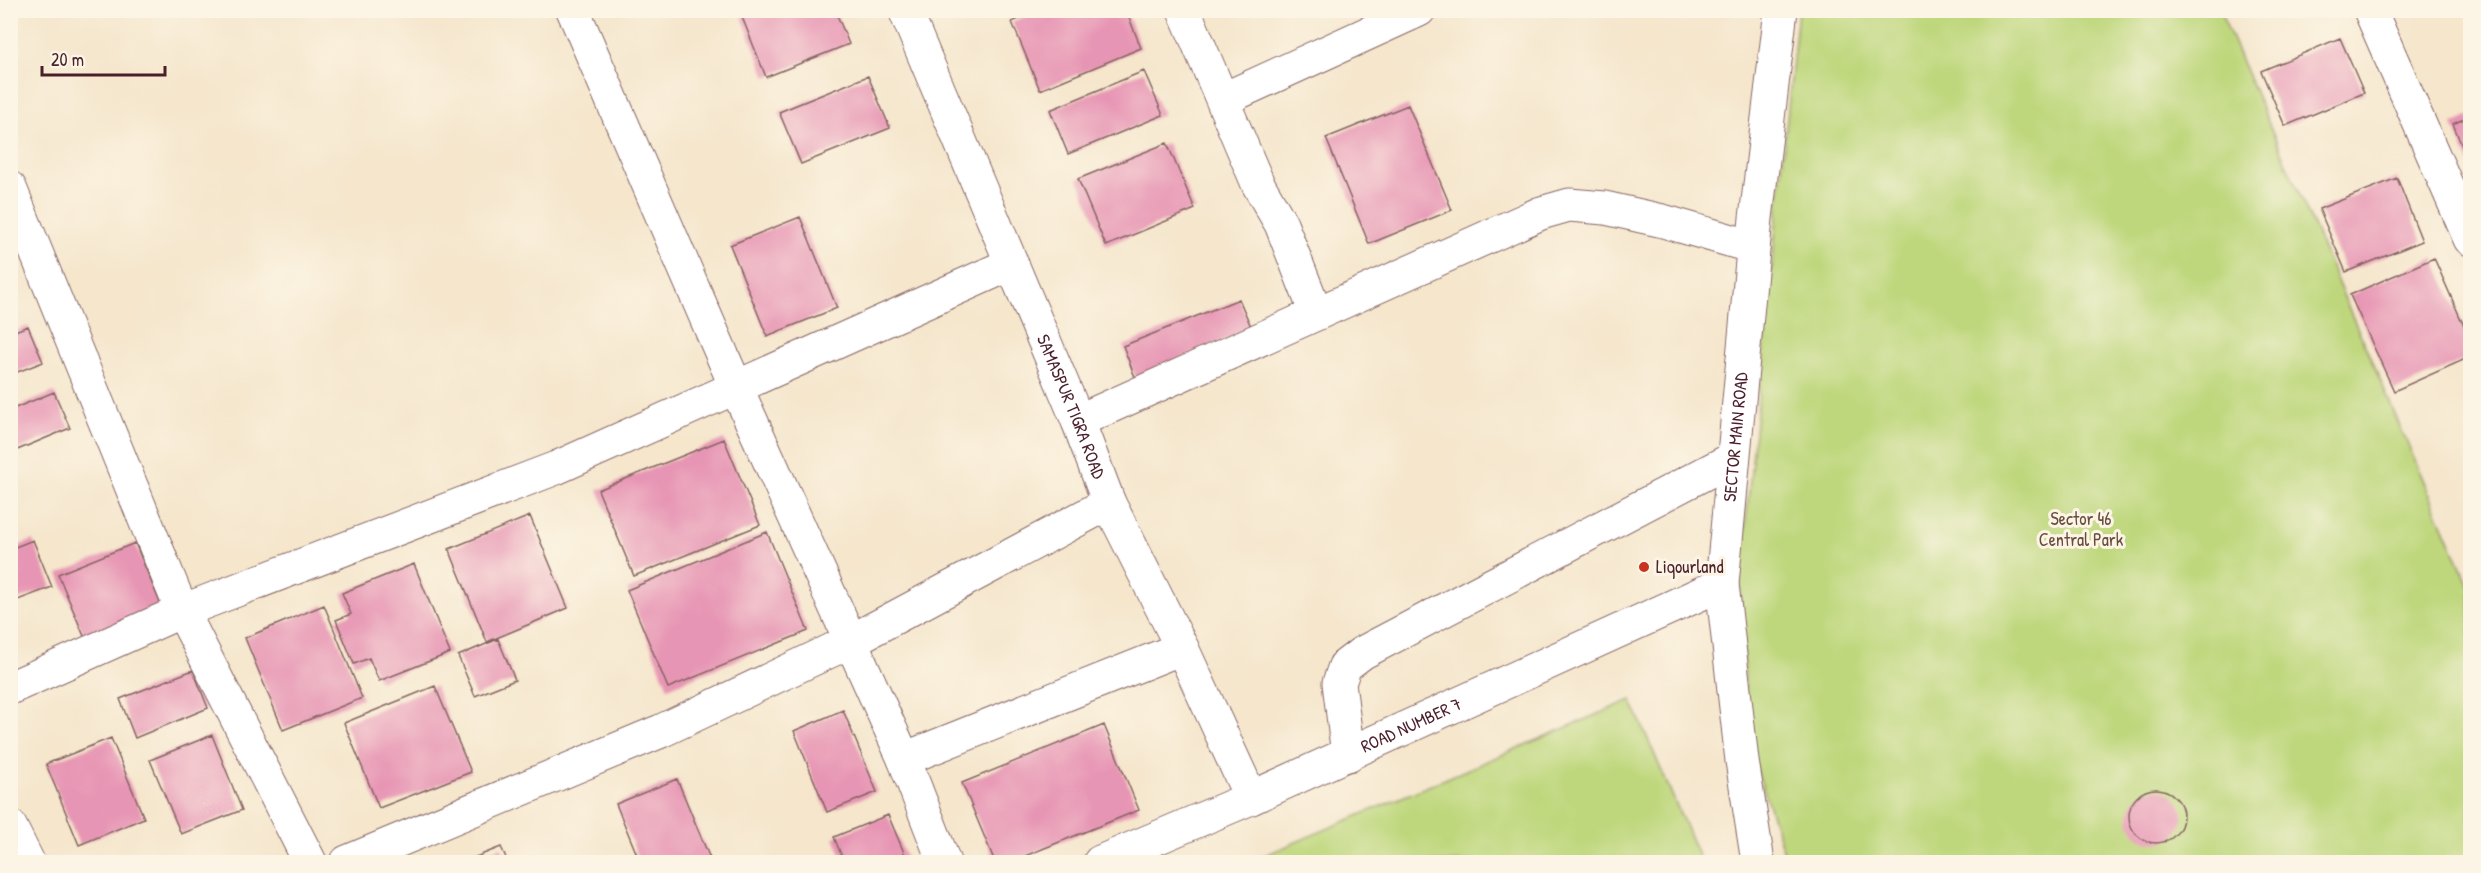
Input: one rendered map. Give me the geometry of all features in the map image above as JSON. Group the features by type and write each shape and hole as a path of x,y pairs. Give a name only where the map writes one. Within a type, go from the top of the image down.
{"street":[{"path":"573,10 736,387 849,642 904,759 944,862"},
{"name":"SAMASPUR TIGRA ROAD","path":"905,10 1078,421 1109,503 1182,648 1251,798"},
{"path":"1184,10 1224,99 1258,184 1281,224 1316,313"},
{"path":"1224,99 1419,10"},
{"name":"SECTOR MAIN ROAD","path":"1758,862 1732,686 1722,584 1732,459 1781,10"},
{"path":"2370,10 2470,239"},
{"path":"10,188 182,611 310,862"},
{"path":"1078,421 1541,213 1569,205 1605,208 1663,221 1754,247"},
{"path":"10,688 182,611 556,468 1011,264"},
{"path":"1348,754 1339,683 1345,666 1362,653 1732,459"},
{"path":"348,862 662,731 849,642 1109,503"},
{"name":"ROAD NUMBER 7","path":"1100,862 1251,798 1722,584"},
{"path":"904,759 1182,648"},
{"path":"10,826 28,862"}],"green space":[{"name":"Sector 46 Central Park","path":"1798,11 2220,11 2470,588 2470,862 1787,862 1748,742 1740,579"},
{"path":"1631,700 1701,862 1249,862"}],"building":[{"path":"758,10 835,10 849,44 766,77 742,17"},
{"path":"1039,10 1126,10 1141,48 1040,90 1012,22"},
{"path":"2340,38 2364,93 2285,126 2261,71"},
{"path":"1144,71 1163,115 1068,154 1050,110"},
{"path":"868,76 890,128 801,164 779,112"},
{"path":"1408,105 1452,210 1369,244 1326,138"},
{"path":"2470,116 2470,166 2453,124"},
{"path":"1167,143 1195,209 1106,246 1078,179"},
{"path":"2397,178 2422,241 2346,272 2319,209"},
{"path":"800,217 837,308 767,336 730,245"},
{"path":"2434,258 2470,340 2470,357 2394,391 2350,295"},
{"path":"1239,299 1252,329 1135,377 1123,346"},
{"path":"28,326 43,362 10,375 10,333"},
{"path":"54,392 70,428 10,453 10,410"},
{"path":"724,439 760,525 634,576 598,490"},
{"path":"530,516 568,608 487,642 449,549"},
{"path":"767,532 808,631 668,688 627,590"},
{"path":"33,540 52,587 10,603 10,549"},
{"path":"135,543 163,610 86,641 58,574"},
{"path":"414,564 450,653 379,681 369,658 354,664 336,620 351,614 342,593"},
{"path":"324,605 362,698 283,730 245,638"},
{"path":"498,639 515,680 475,696 458,656"},
{"path":"193,670 208,708 135,738 120,699"},
{"path":"435,686 471,772 379,808 344,723"},
{"path":"843,710 877,792 827,812 794,731"},
{"path":"1104,725 1139,810 1010,862 995,862 962,783"},
{"path":"212,735 242,810 181,834 150,760"},
{"path":"111,738 144,818 79,845 46,764"},
{"path":"677,779 711,861 640,862 616,804"},
{"path":"2151,789 2161,789 2171,793 2179,801 2183,816 2179,831 2171,839 2161,843 2151,843 2141,839 2133,831 2129,821 2129,811 2133,801 2141,793"},
{"path":"888,815 908,862 844,862 834,837"},
{"path":"501,847 508,862 463,862"}],"place":[{"name":"Liqourland","path":"1644,567"}]}
